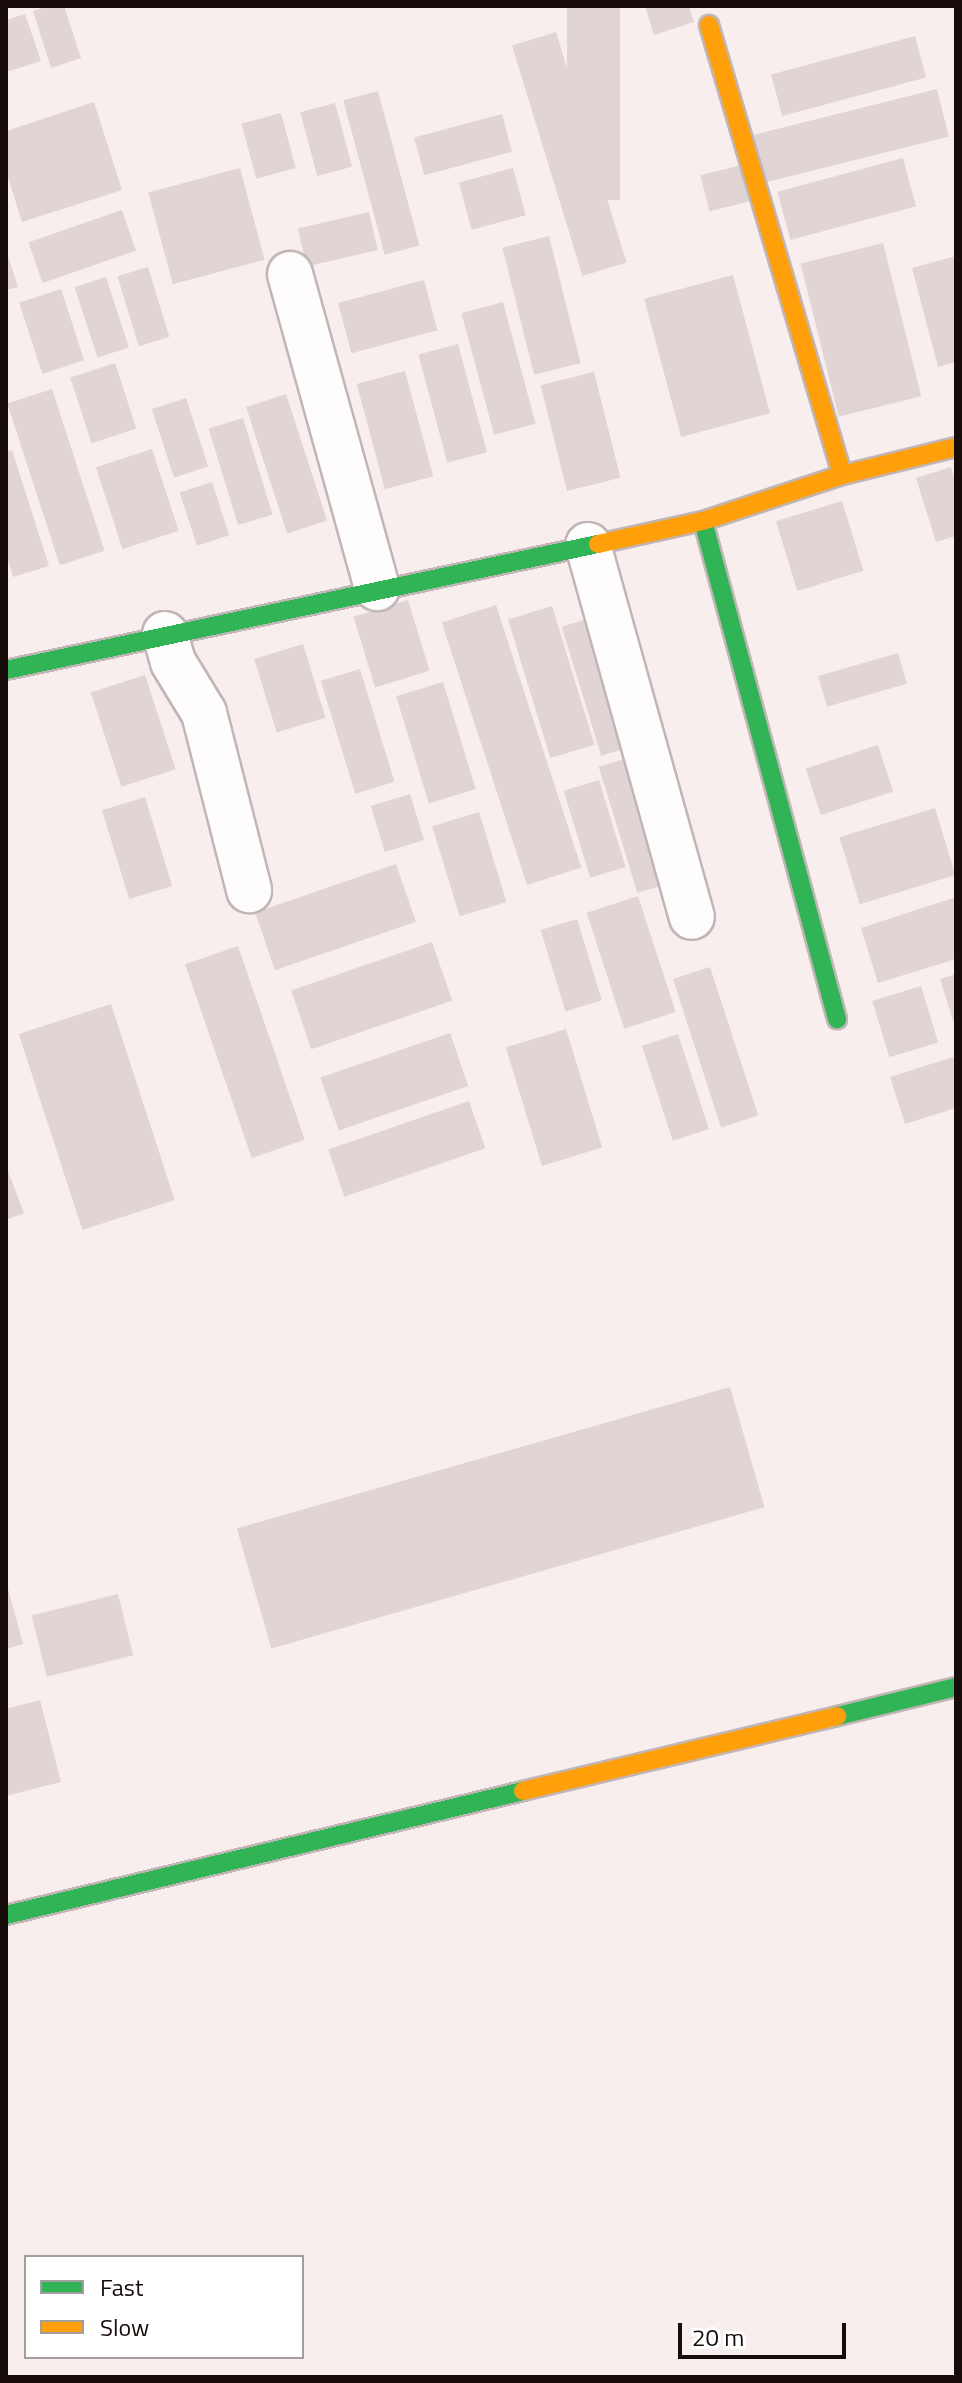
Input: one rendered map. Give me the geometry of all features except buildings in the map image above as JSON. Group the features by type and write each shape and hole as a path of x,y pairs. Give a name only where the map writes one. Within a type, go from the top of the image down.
{"street":[{"path":"709,25 842,475"},
{"path":"290,274 377,588"},
{"path":"6,670 377,588 703,521 842,475 956,447"},
{"path":"703,521 837,1019"},
{"path":"588,545 692,917"},
{"path":"165,634 173,662 204,713 249,890"},
{"path":"6,1915 956,1687"}],"traffic: fast":[{"path":"703,521 837,1019"},
{"path":"6,670 598,544"},
{"path":"837,1716 956,1687"},
{"path":"6,1915 523,1791"}],"traffic: slow":[{"path":"709,25 842,475"},
{"path":"598,544 703,521 842,475 956,447"},
{"path":"523,1791 837,1716"}]}
